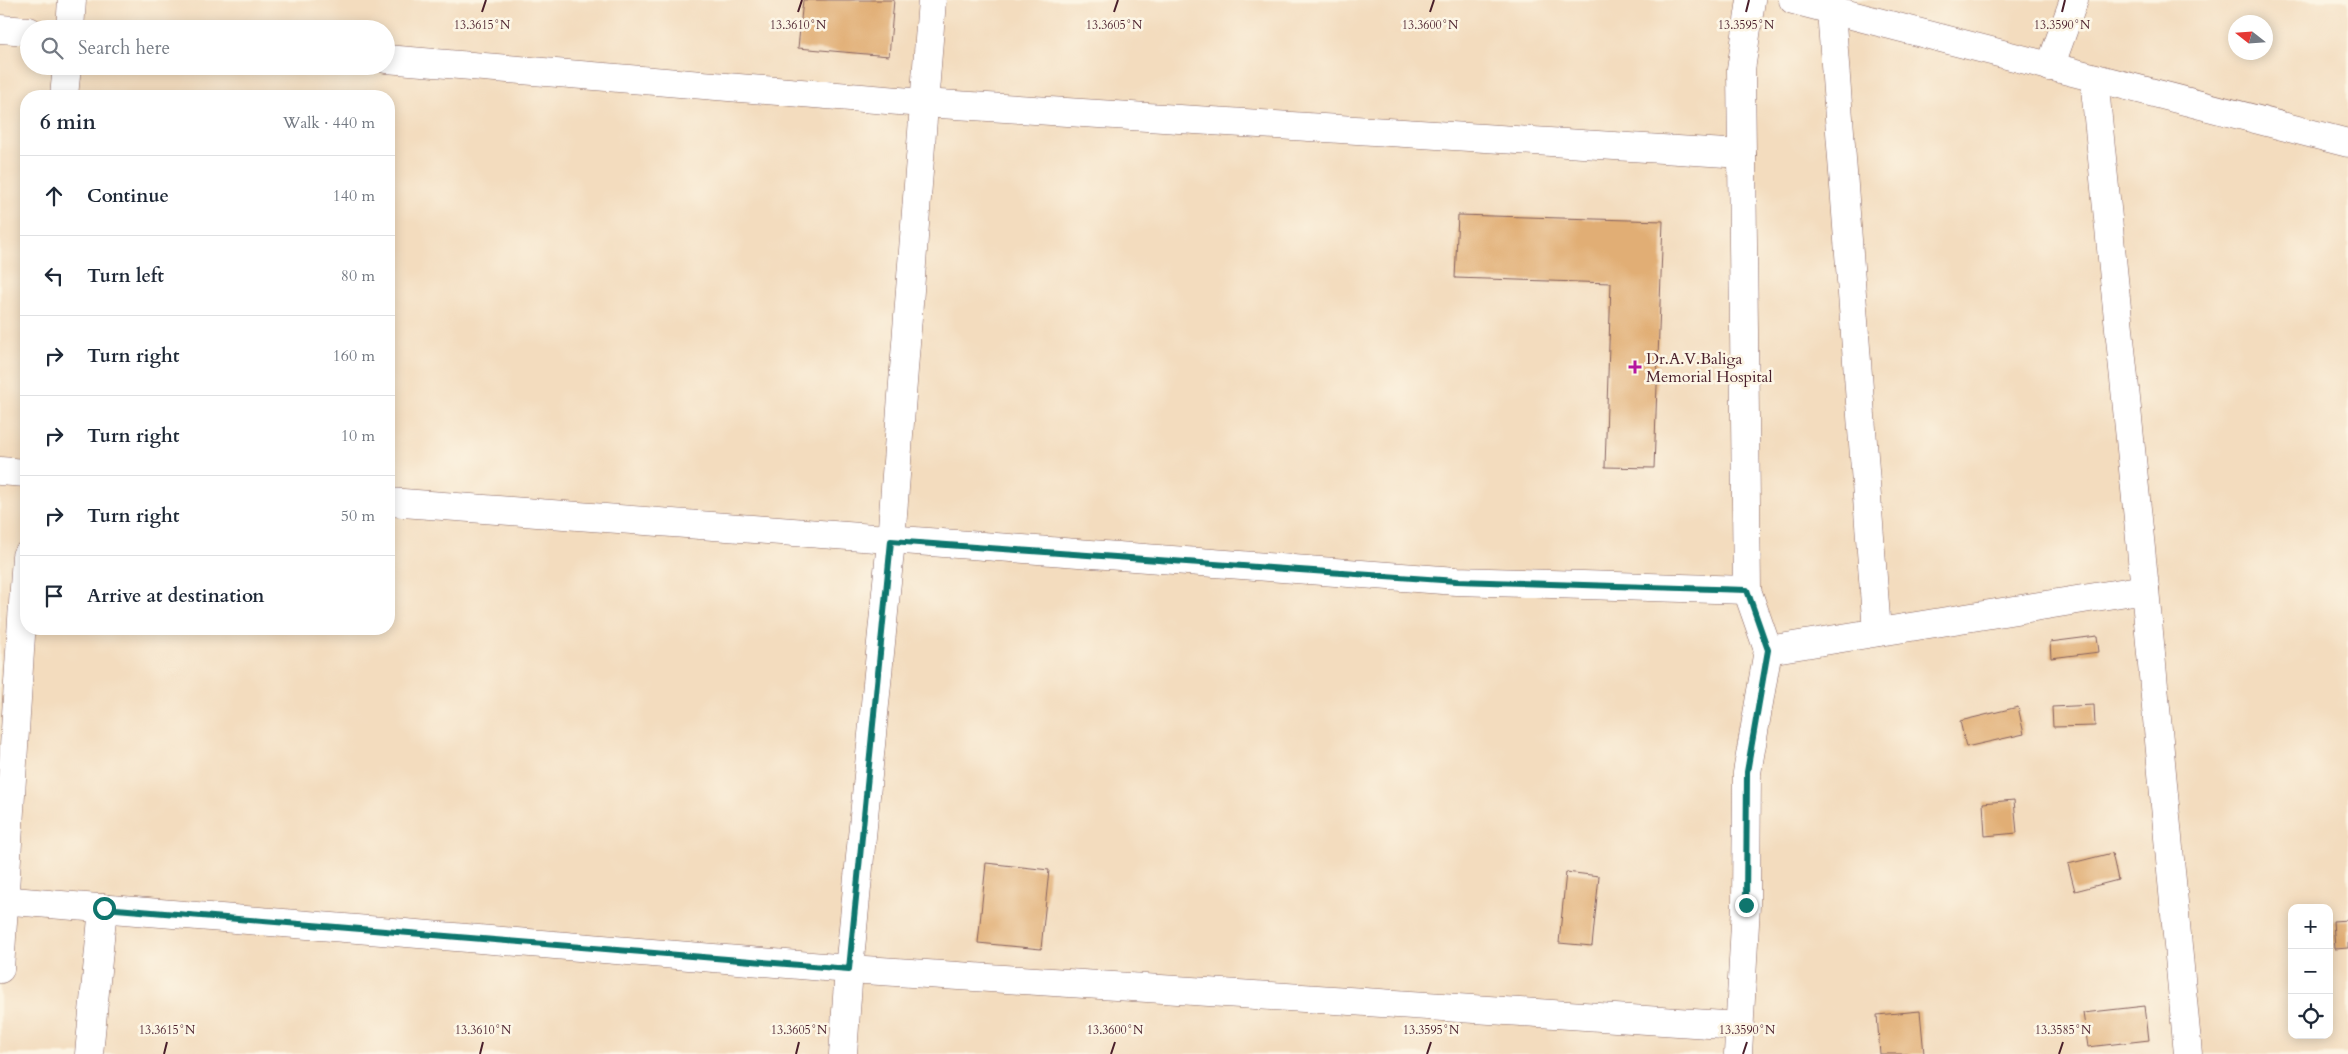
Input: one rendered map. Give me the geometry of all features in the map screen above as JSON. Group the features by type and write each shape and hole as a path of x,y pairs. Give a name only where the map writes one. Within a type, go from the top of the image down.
{"street":[{"path":"71,20 72,0"},
{"path":"844,1054 849,969 891,541 932,0"},
{"path":"1738,1054 1746,905 1747,772 1768,650 1747,590 1741,70 1751,0"},
{"path":"1793,0 2348,143"},
{"path":"2050,67 2074,0"},
{"path":"1831,10 1877,632"},
{"path":"0,29 20,30"},
{"path":"395,60 923,103 1742,154"},
{"path":"65,90 66,75"},
{"path":"2094,78 2145,589 2188,1054"},
{"path":"0,471 20,473"},
{"path":"395,502 891,541 1456,581 1747,590"},
{"path":"1768,650 2145,589"},
{"path":"0,969 2,900 20,635"},
{"path":"2,900 849,969 1740,1026"},
{"path":"89,1054 104,908"}],"building":[{"path":"803,0 894,0 889,56 798,48"},
{"path":"1458,215 1663,221 1654,468 1605,467 1611,283 1455,278"},
{"path":"2097,636 2099,652 2051,658 2050,642"},
{"path":"2094,705 2095,726 2053,727 2052,707"},
{"path":"2018,707 2024,734 1966,747 1960,721"},
{"path":"2014,800 2017,833 1985,836 1983,803"},
{"path":"2112,853 2118,880 2075,891 2068,864"},
{"path":"986,863 1049,870 1041,949 978,943"},
{"path":"1566,872 1599,876 1592,946 1559,943"},
{"path":"2348,920 2348,948 2335,949 2333,921"},
{"path":"2145,1006 2149,1040 2088,1047 2083,1013"},
{"path":"1920,1011 1924,1054 1880,1054 1877,1015"}],"place":[{"name":"Dr.A.V.Baliga Memorial Hospital","path":"1635,367"}],"route":[{"path":"104,908 849,969 891,541 1456,581 1747,590 1768,650 1747,772 1746,905"}]}
